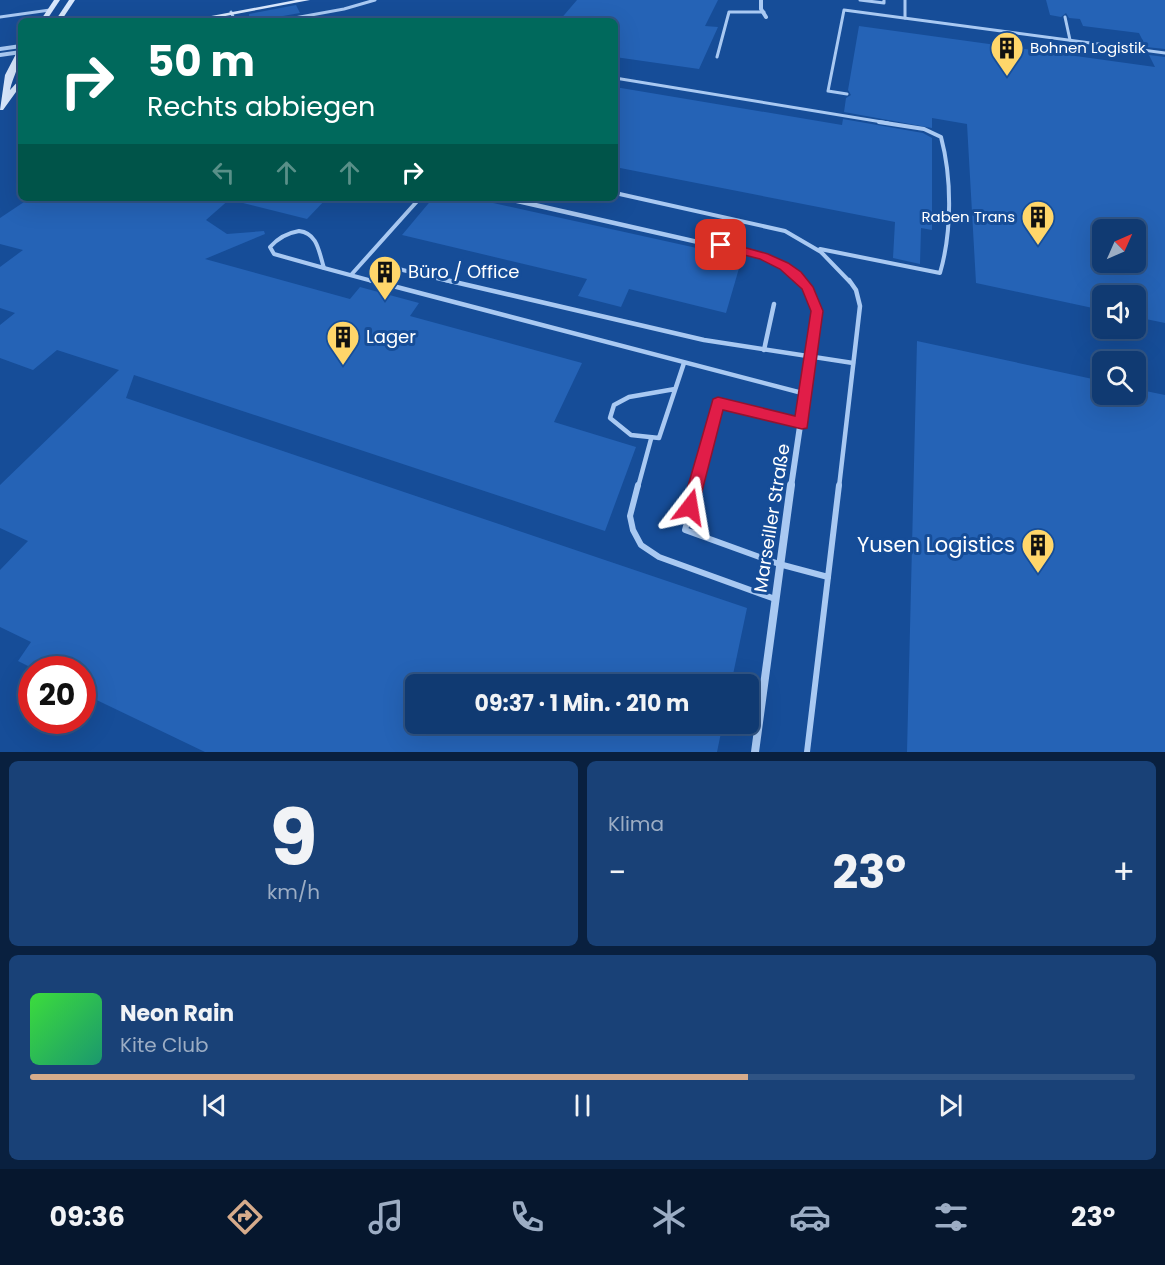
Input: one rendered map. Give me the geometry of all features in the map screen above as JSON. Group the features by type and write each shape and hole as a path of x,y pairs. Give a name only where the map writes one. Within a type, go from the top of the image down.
{"main road":[{"path":"45,18 57,0"},
{"path":"60,18 72,0"},
{"path":"202,18 280,0"},
{"path":"231,12 307,0"},
{"path":"2,104 9,75 18,58"},
{"path":"2,104 18,84"}],"street":[{"path":"761,0 765,14"},
{"path":"0,49 18,46"},
{"path":"0,55 18,52"},
{"name":"Marseiller Straße","path":"518,201 743,250 784,266 797,275 813,297 817,311 802,423 779,564 755,752"}],"lane":[{"path":"294,18 344,9 375,0"},
{"path":"860,0 884,3 884,0"},
{"path":"904,18 905,0"},
{"path":"0,17 50,10"},
{"path":"847,94 828,91 844,10 1165,53"},
{"path":"231,12 234,18"},
{"path":"717,57 729,12 765,14"},
{"path":"1065,17 1070,40"},
{"path":"618,78 924,129 942,137 946,175 947,236 945,263 940,273 814,248"},
{"path":"618,195 785,231 814,248 844,273 856,290 860,306 807,752"},
{"path":"351,275 417,201"},
{"path":"324,268 315,239 303,231 289,233 275,239 270,247 274,254 324,268 806,394"},
{"path":"390,267 704,340 764,350 811,354 853,363"},
{"path":"764,350 774,304"},
{"path":"675,389 629,397 614,405 610,418 619,430 645,440 658,438 675,389 684,363"},
{"path":"802,423 718,403 685,530 779,564 828,577"},
{"path":"651,439 630,516 633,530 641,545 660,557 775,599"}],"building":[{"path":"577,0 718,0 705,26 718,27 699,69 618,57 618,18 562,18"},
{"path":"1046,0 1165,0 1165,49 1146,47 1139,33 1083,26 1080,19 1069,18 1066,13 1061,17 1050,15"},
{"path":"296,5 300,13 276,18 249,18 249,14"},
{"path":"859,26 1155,67 1149,55 1165,57 1165,323 1146,319 1146,285 1092,285 1092,308 976,283 967,124 932,118 932,128 844,112 846,98 851,95 848,90"},
{"path":"618,88 842,125 843,119 923,133 932,138 932,230 921,228 920,264 893,258 895,222 618,168"},
{"path":"26,201 228,201 206,220 227,234 264,231 265,234 205,259 350,299 360,287 419,303 410,316 582,363 554,422 636,447 605,531 134,375 126,398 747,608 733,674 405,674 405,734 721,734 717,752 205,752 96,700 96,656 21,656 31,642 0,627 0,570 28,541 0,528 0,485 119,370 57,350 33,370 0,358 0,325 15,313 0,308 0,267 23,250 0,244 0,218"},
{"path":"243,201 324,201 307,219 243,203"},
{"path":"430,201 485,201 742,258 726,313 629,289 621,307 578,296 587,279 402,235"},
{"name":"Yusen Logistics","path":"917,341 1092,379 1092,405 1146,405 1146,391 1165,395 1165,752 907,752"}],"place":[{"name":"Bohnen Logistik","path":"1007,77"},
{"name":"Raben Trans","path":"1038,246"},
{"name":"Büro / Office","path":"385,301"},
{"name":"Lager","path":"343,366"},
{"name":"Yusen Logistics","path":"1038,574"}],"route":[{"path":"690,507 718,403 802,423 817,311 807,287 797,275 784,266 764,256 721,245"}]}
